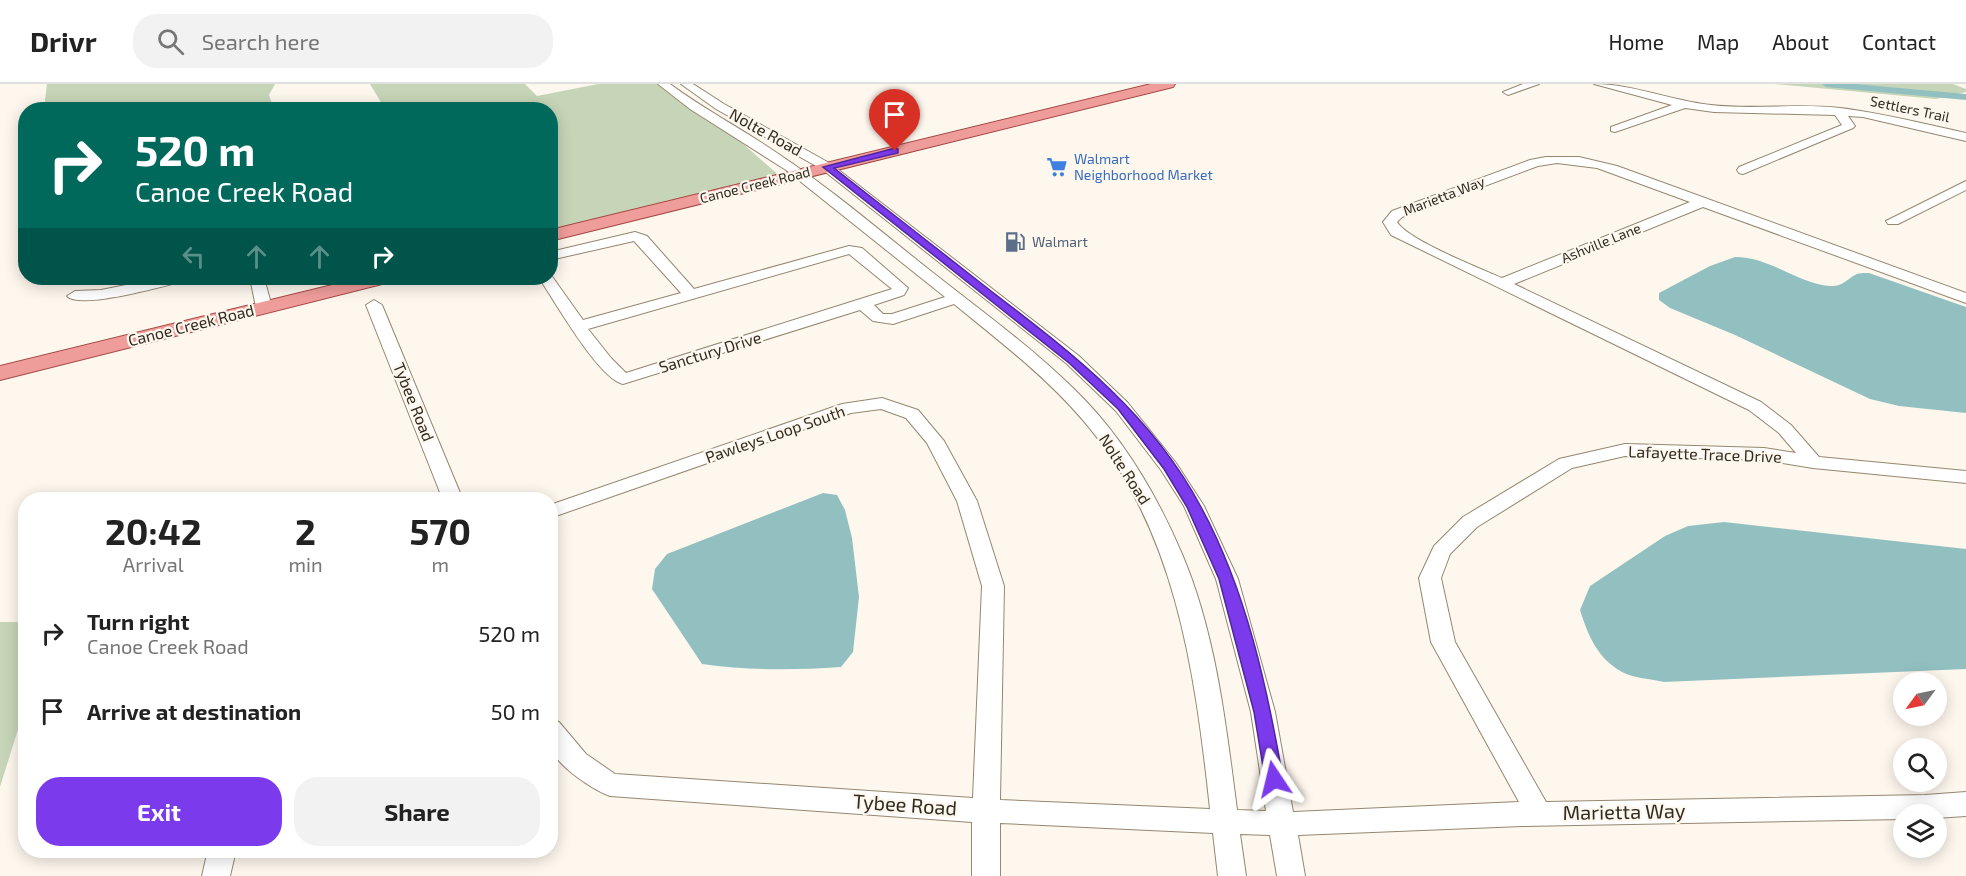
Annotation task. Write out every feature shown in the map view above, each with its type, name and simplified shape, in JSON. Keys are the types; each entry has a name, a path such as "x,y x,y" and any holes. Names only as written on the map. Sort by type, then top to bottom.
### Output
{"main road":[{"name":"Canoe Creek Road","path":"558,234 1168,84"},
{"name":"Canoe Creek Road","path":"0,373 354,285"}],"street":[{"name":"Nolte Road","path":"663,84 687,103 767,150 800,174 960,302 1046,372 1088,414 1114,448 1153,514 1182,585 1205,675 1232,876"},
{"name":"Nolte Road","path":"686,84 716,105 827,167 1073,360 1122,406 1169,468 1194,507 1227,579 1263,712 1291,876"},
{"path":"1508,92 1534,84"},
{"name":"Settlers Trail","path":"1599,84 1684,105 1741,111 1838,111 1898,120 1966,137"},
{"path":"1615,129 1684,105"},
{"path":"1743,170 1849,126 1838,111"},
{"name":"Marietta Way","path":"1813,462 1785,429 1755,406 1416,243 1396,232 1390,222 1397,214 1546,159 1579,160 1601,165 1966,298"},
{"path":"1893,221 1966,185"},
{"name":"Ashville Lane","path":"1501,284 1702,202"},
{"path":"558,254 635,236 642,239 690,294"},
{"name":"Sanctury Drive","path":"551,285 580,326 614,374 623,379 863,304 899,292 900,288 857,251 849,250 580,326"},
{"path":"75,296 101,295 147,285"},
{"path":"259,285 264,307"},
{"path":"863,304 879,318 893,319 992,296"},
{"name":"Tybee Road","path":"374,305 450,492"},
{"name":"Pawleys Loop South","path":"558,509 848,408 882,403 912,414 935,441 967,501 993,586 986,876"},
{"name":"Lafayette Trace Drive","path":"1539,814 1443,642 1430,578 1441,551 1470,522 1566,463 1625,450 1764,454 1813,462 1966,477"},
{"name":"Tybee Road","path":"558,739 577,762 610,785 986,811 1282,824"},
{"name":"Marietta Way","path":"1282,824 1539,814 1966,804"},
{"path":"216,876 220,858"}],"green space":[{"path":"47,84 275,84 269,95 272,102 45,102"},
{"path":"370,84 525,84 537,96 598,84 657,84 682,104 733,135 781,177 558,229 558,102 381,102"},
{"path":"1774,84 1953,84 1966,89 1966,92 1936,99"},
{"path":"0,622 18,622 18,729 0,787"}],"water":[{"path":"1735,257 1761,261 1807,281 1830,286 1841,284 1856,274 1869,273 1966,307 1966,413 1899,406 1870,399 1735,335 1670,308 1659,300 1659,293 1710,266"},
{"path":"823,493 837,495 845,510 852,538 859,597 853,652 841,667 771,669 702,664 652,589 655,569 667,554"},
{"path":"1724,522 1966,549 1966,669 1664,682 1631,676 1622,672 1600,653 1586,628 1580,610 1590,586 1665,536 1688,526"}],"waterway":[{"path":"1826,84 1966,97"}],"place":[{"name":"Walmart Neighborhood Market","path":"1057,167"},
{"name":"Walmart","path":"1015,242"}],"route":[{"path":"895,151 827,167 1073,360 1122,406 1147,437 1194,507 1227,579 1263,712 1274,779"}]}
